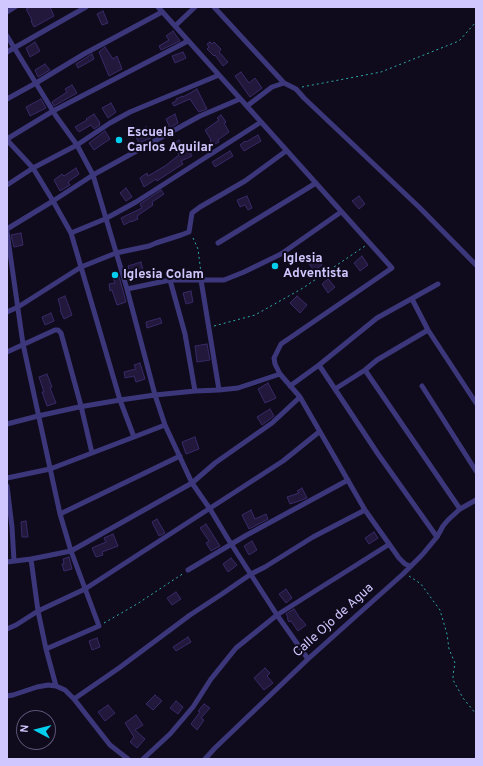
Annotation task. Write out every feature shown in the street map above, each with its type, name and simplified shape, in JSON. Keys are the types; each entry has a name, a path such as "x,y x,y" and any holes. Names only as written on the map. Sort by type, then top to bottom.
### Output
{"street":[{"path":"7,12 14,7"},
{"path":"7,52 86,7"},
{"path":"158,7 392,268 281,344 274,358 280,374 300,397 365,510 398,558 410,566"},
{"path":"175,26 195,7"},
{"path":"214,7 284,83 296,89 420,207 476,265"},
{"path":"7,99 84,54 162,12"},
{"path":"7,36 53,111 77,145 93,175 127,289 155,395 165,425 192,483 277,615 308,658"},
{"path":"134,437 120,400 70,233 54,201 33,168 7,139 53,111 188,42"},
{"path":"7,185 33,168 77,145 110,123 130,112 219,75"},
{"path":"247,106 272,87 284,83"},
{"path":"7,229 54,201 93,175 200,116 240,99"},
{"path":"70,233 105,219 136,202 261,122"},
{"path":"7,312 18,307 81,267 116,253 149,246 189,232 192,213 245,181 286,151"},
{"path":"218,243 316,183"},
{"path":"127,289 170,280 224,280 280,254 341,212"},
{"path":"7,232 23,344 60,514 71,551 99,626 46,649"},
{"path":"170,280 185,334 195,391"},
{"path":"201,280 219,390"},
{"path":"290,386 319,365 377,318 438,284"},
{"path":"412,299 428,330 476,403"},
{"path":"7,352 58,330 81,406 92,453"},
{"path":"335,389 365,370 377,360 428,330"},
{"path":"319,365 378,454 438,537"},
{"path":"365,370 460,509"},
{"path":"7,424 81,406 155,395 238,388 280,374"},
{"path":"422,386 476,471"},
{"path":"7,562 71,551 192,483 215,463 272,423 300,397"},
{"path":"7,478 50,469 165,425"},
{"path":"7,629 38,611 85,589 283,461 319,432"},
{"path":"60,514 180,456"},
{"path":"188,570 245,536 348,480"},
{"path":"7,486 14,561"},
{"name":"Calle Ojo de Agua","path":"206,759 215,748 308,658 403,574 438,537 443,526 448,520 460,509 476,500"},
{"path":"74,699 119,668 190,615 251,574 313,537 365,510"},
{"path":"143,759 170,734 193,707 211,679 236,648 277,615 388,545"},
{"path":"31,559 38,611 56,686"},
{"path":"7,696 48,685 56,686 65,690 74,699 110,746 128,759"}],"path":[{"path":"296,89 381,72 459,41 476,22"},
{"path":"189,232 198,249 201,280"},
{"path":"209,327 255,316 303,288 369,243"},
{"path":"99,626 137,604 188,570"},
{"path":"403,574 421,584 440,610 447,634 449,649 455,662 453,680 463,698 476,714"}],"building":[{"path":"31,7 50,7 54,16 34,27 26,9"},
{"path":"103,11 108,23 102,25 97,14"},
{"path":"173,31 180,41 161,50 159,46 169,40 166,36"},
{"path":"35,42 40,51 30,57 26,48"},
{"path":"210,42 212,44 214,42 221,49 219,52 228,62 223,66 215,55 214,56 207,49 209,47 207,44"},
{"path":"105,47 113,59 117,56 122,69 109,76 99,52"},
{"path":"183,52 186,58 175,63 172,56"},
{"path":"92,54 94,59 78,68 76,64"},
{"path":"45,64 50,70 38,77 35,70"},
{"path":"241,72 249,83 255,78 262,88 250,97 235,76"},
{"path":"72,85 77,93 54,106 52,102 67,92 65,89"},
{"path":"197,89 207,109 199,112 190,99 174,106 172,103 176,101 176,99 183,97"},
{"path":"41,99 46,108 30,116 26,107"},
{"path":"111,103 116,112 108,118 102,108"},
{"path":"94,114 100,125 94,129 91,125 79,132 75,127"},
{"path":"175,114 178,123 170,128 166,119"},
{"path":"221,115 226,122 224,123 229,132 218,140 219,142 213,145 205,130 219,120 217,118"},
{"path":"146,127 151,138 139,143 134,133"},
{"path":"105,131 110,139 94,150 89,143"},
{"path":"258,135 261,141 244,151 240,145"},
{"path":"179,140 185,153 189,150 192,156 181,161 183,164 157,181 156,179 144,187 140,178 147,173 148,176 165,166 179,155 174,143"},
{"path":"230,151 233,156 215,167 212,162"},
{"path":"76,168 79,174 68,182 70,185 60,191 54,180 62,174 64,176"},
{"path":"126,188 132,197 126,201 120,193"},
{"path":"161,190 164,194 152,202 153,205 137,216 138,219 124,225 121,218 142,208 140,204"},
{"path":"247,196 252,208 248,210 245,205 240,207 237,200"},
{"path":"359,196 365,204 359,209 352,201"},
{"path":"21,233 23,245 14,247 11,235"},
{"path":"316,256 322,265 314,271 308,262"},
{"path":"362,256 368,265 360,271 354,263"},
{"path":"141,262 144,274 132,278 128,266"},
{"path":"119,276 126,302 117,305 112,290 110,291 109,284 115,283 113,278"},
{"path":"328,279 335,287 328,293 322,284"},
{"path":"191,291 193,302 186,304 183,293"},
{"path":"65,296 72,315 64,319 60,310 58,299"},
{"path":"297,296 307,305 300,313 290,303"},
{"path":"51,313 54,321 45,325 42,317"},
{"path":"160,318 162,323 147,328 146,322"},
{"path":"207,344 210,360 197,362 195,346"},
{"path":"140,363 145,379 136,382 134,376 125,378 124,372 136,369 134,365"},
{"path":"47,374 52,387 50,388 56,403 47,406 39,377"},
{"path":"268,383 276,398 265,403 258,389"},
{"path":"270,409 274,416 262,425 257,417"},
{"path":"195,437 199,449 186,454 182,442"},
{"path":"302,488 307,498 290,504 287,497 299,493 297,491"},
{"path":"251,510 255,519 266,514 268,519 249,529 242,515"},
{"path":"157,519 165,533 159,536 152,522"},
{"path":"26,521 28,537 22,537 21,522"},
{"path":"206,524 220,546 211,551 206,543 209,541 200,528"},
{"path":"374,532 378,538 369,544 365,538"},
{"path":"113,534 118,546 102,552 103,555 96,557 92,548 106,542 104,538"},
{"path":"252,541 257,550 249,555 244,546"},
{"path":"69,557 72,569 64,571 62,564 64,564 63,559"},
{"path":"231,558 237,565 228,572 223,564"},
{"path":"286,589 292,598 286,603 279,594"},
{"path":"176,592 181,599 172,605 167,598"},
{"path":"294,609 306,625 298,631 291,621 289,622 286,614"},
{"path":"188,637 191,642 176,651 173,647"},
{"path":"97,638 100,647 92,650 89,641"},
{"path":"265,668 270,673 267,676 273,683 264,690 254,678"},
{"path":"155,695 162,701 153,710 146,704"},
{"path":"176,701 183,707 178,714 170,708"},
{"path":"204,704 210,708 201,718 204,720 197,730 191,724 200,712 198,711"},
{"path":"108,705 115,713 105,721 98,712"},
{"path":"136,715 143,725 135,730 145,739 137,748 130,742 134,737 125,723"}],"place":[{"name":"Escuela Carlos Aguilar","path":"119,140"},
{"name":"Iglesia Adventista","path":"275,266"},
{"name":"Iglesia Colam","path":"115,275"}]}
